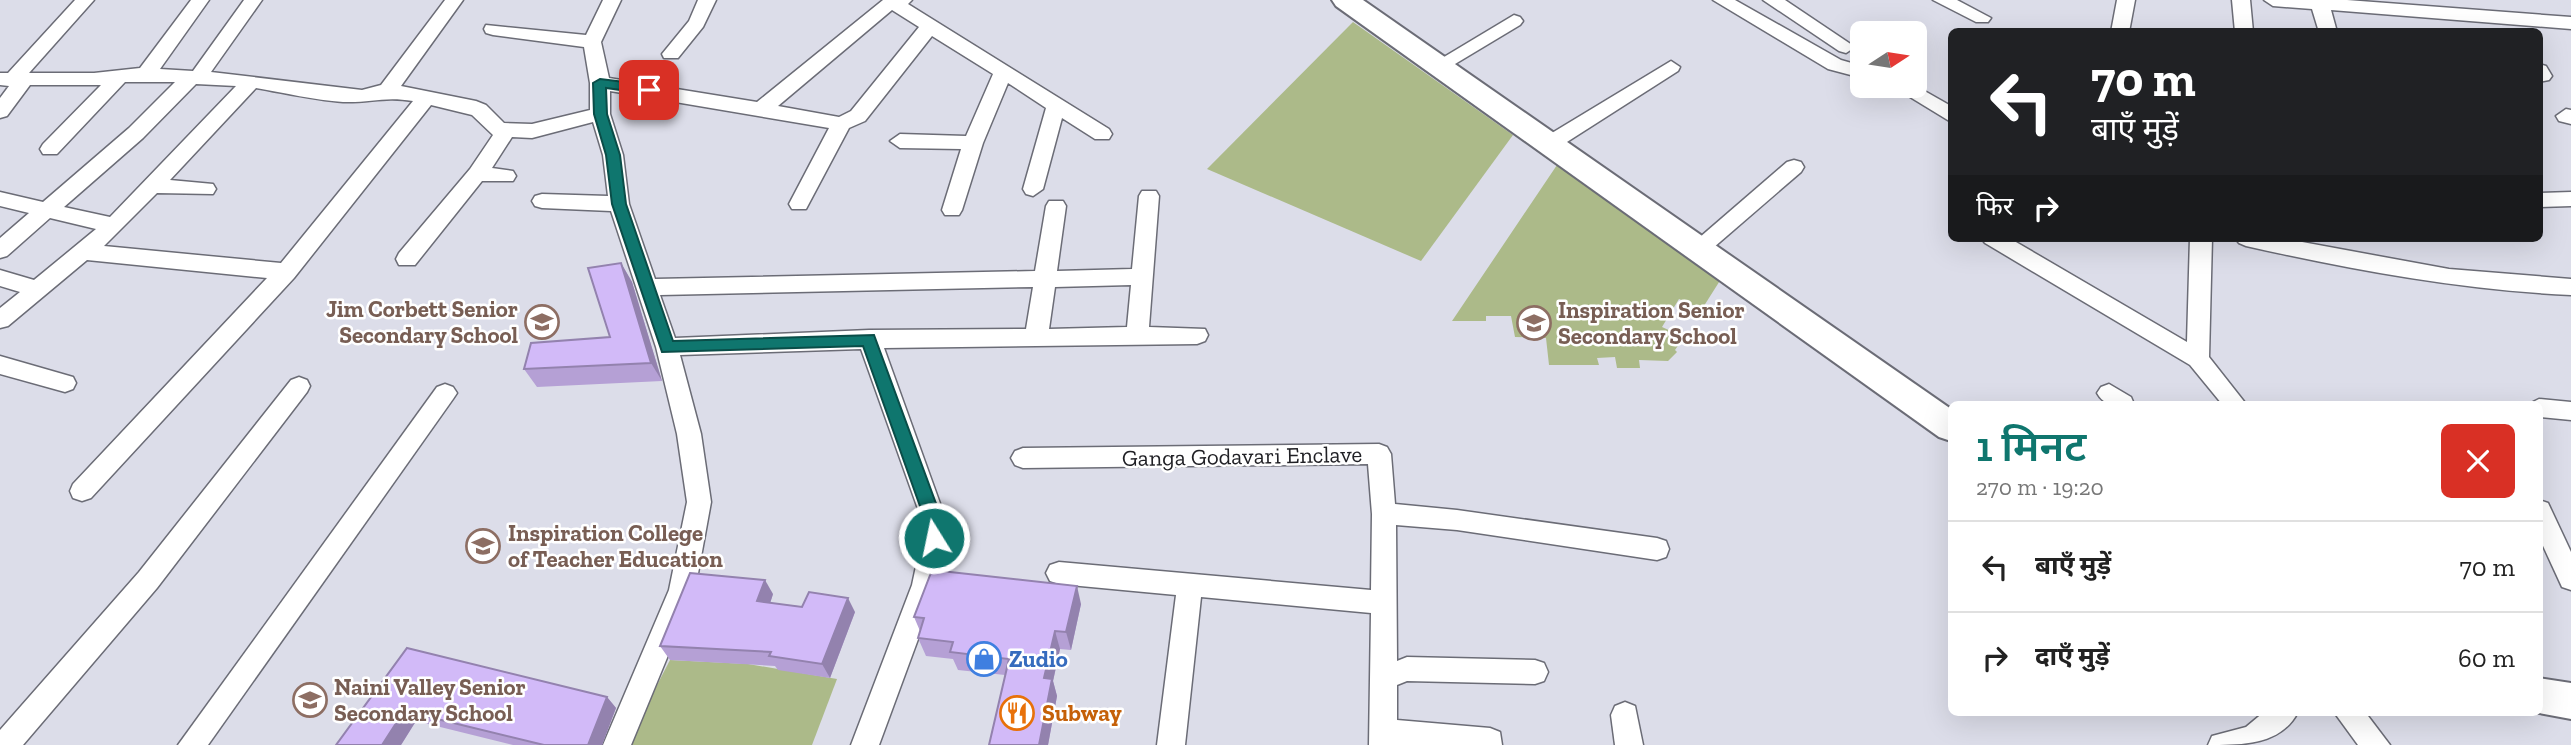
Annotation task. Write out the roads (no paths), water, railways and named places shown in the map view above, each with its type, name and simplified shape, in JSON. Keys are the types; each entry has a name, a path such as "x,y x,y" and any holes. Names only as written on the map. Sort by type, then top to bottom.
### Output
{"main road":[{"path":"1345,0 1948,425"},
{"path":"2543,697 2571,701"}],"street":[{"path":"0,111 12,80 85,0"},
{"path":"146,74 200,0"},
{"path":"0,250 136,133 195,77 253,0"},
{"path":"388,90 454,0"},
{"path":"612,0 592,42 600,83 600,114 613,155 619,204 667,347 689,434 699,502 682,590 617,745"},
{"path":"671,54 697,23 707,0"},
{"path":"1723,0 1835,65 1850,69"},
{"path":"1772,0 1846,47"},
{"path":"1941,0 1982,18"},
{"path":"2121,28 2126,0"},
{"path":"2241,0 2244,28"},
{"path":"2273,0 2360,4 2440,23 2467,7 2519,25 2563,23"},
{"path":"2540,0 2563,23"},
{"path":"761,109 898,1 930,26 1101,134"},
{"path":"2309,3 2325,28"},
{"path":"1438,66 1514,22"},
{"path":"600,83 841,124 858,116 930,26"},
{"path":"493,29 592,42"},
{"path":"1549,144 1671,67"},
{"path":"952,210 973,143 1003,72"},
{"path":"12,80 146,74 252,81 338,95 362,96 388,90 469,106 479,110 499,130 532,131 600,114"},
{"path":"50,149 119,77"},
{"path":"0,320 114,226 155,186 252,81"},
{"path":"82,491 286,272 427,97"},
{"path":"1922,98 1948,113"},
{"path":"1033,189 1056,106"},
{"path":"799,204 841,124"},
{"path":"407,259 477,173 507,130"},
{"path":"900,141 973,143"},
{"path":"1699,249 1794,167"},
{"path":"477,173 506,176"},
{"path":"155,186 206,189"},
{"path":"1137,336 1149,196"},
{"path":"0,199 114,226"},
{"path":"2543,200 2569,202"},
{"path":"542,201 619,204"},
{"path":"1036,338 1056,206"},
{"path":"1999,242 2198,359 2233,401"},
{"path":"2198,359 2201,242"},
{"path":"2267,242 2396,267 2529,286 2571,287"},
{"path":"83,252 286,272"},
{"path":"647,287 1140,277"},
{"path":"0,278 39,289"},
{"path":"667,347 869,339 1197,335"},
{"path":"864,745 925,585 934,538 930,509 869,339"},
{"path":"0,365 65,383"},
{"path":"5,745 148,580 299,386"},
{"path":"192,745 445,393"},
{"path":"2543,408 2571,411"},
{"name":"Ganga Godavari Enclave","path":"1023,458 1379,454 1384,514 1383,738"},
{"path":"1384,514 1457,520 1657,549"},
{"path":"2543,519 2571,579"},
{"path":"1059,573 1384,603"},
{"path":"1171,745 1190,585"},
{"path":"1385,677 1407,669 1535,672"},
{"path":"1625,715 1629,745"},
{"path":"2222,745 2253,738 2280,716"},
{"path":"2351,716 2376,745"},
{"path":"1383,738 1490,741"}],"place":[{"name":"Jim Corbett Senior Secondary School","path":"542,322"},
{"name":"Inspiration Senior Secondary School","path":"1534,323"},
{"name":"Inspiration College of Teacher Education","path":"483,546"},
{"name":"Zudio","path":"984,659"},
{"name":"Naini Valley Senior Secondary School","path":"310,700"},
{"name":"Subway","path":"1017,713"}]}
